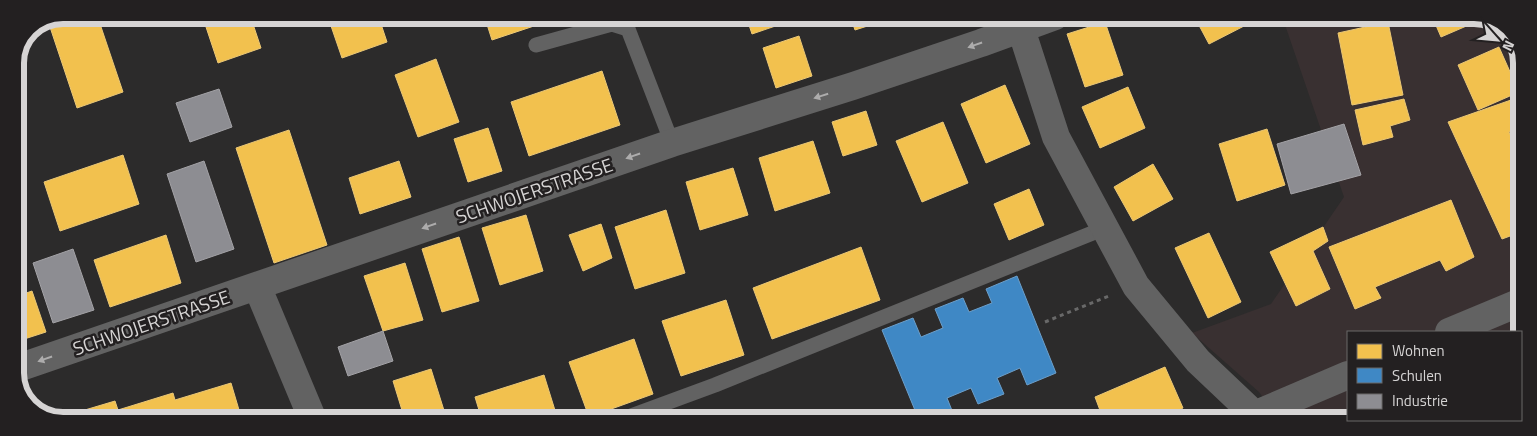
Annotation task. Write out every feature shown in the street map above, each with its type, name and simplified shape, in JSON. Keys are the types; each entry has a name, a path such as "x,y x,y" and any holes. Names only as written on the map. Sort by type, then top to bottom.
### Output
{"street":[{"name":"SCHWOJERSTRASSE","path":"24,366 672,142 853,86 1034,24"},
{"path":"1021,29 1056,137 1136,286 1198,361 1245,412"},
{"path":"257,286 310,412"},
{"path":"1451,331 1513,305"},
{"path":"1266,412 1347,375"}],"lane":[{"path":"536,45 612,24 628,29 672,142"},
{"path":"642,412 715,385 1105,228"}],"path":[{"path":"1045,322 1136,286"}],"shaded area":[{"path":"1285,24 1474,24 1484,25 1502,35 1513,55 1513,331 1347,331 1347,412 1273,412 1259,392 1192,333 1271,304 1344,197"}],"building: Wohnen":[{"path":"55,24 100,24 123,92 77,108 50,26"},
{"path":"205,24 253,24 261,48 218,63"},
{"path":"330,24 381,24 387,42 342,58"},
{"path":"487,24 540,24 492,40"},
{"path":"749,24 781,24 752,34"},
{"path":"853,24 874,24 855,30"},
{"path":"1099,24 1106,24 1123,75 1085,87 1067,34"},
{"path":"1198,24 1246,25 1209,44"},
{"path":"1379,24 1388,24 1403,95 1352,105 1338,33"},
{"path":"1435,24 1471,24 1441,37"},
{"path":"799,36 812,76 776,88 763,48"},
{"path":"1499,47 1513,78 1513,95 1478,110 1458,65"},
{"path":"436,59 459,122 418,137 395,75"},
{"path":"602,71 620,125 529,156 511,102"},
{"path":"1005,85 1030,144 986,163 961,104"},
{"path":"1128,87 1145,128 1100,148 1082,107"},
{"path":"1404,99 1410,120 1390,126 1393,137 1363,145 1355,110"},
{"path":"1511,100 1513,105 1513,129 1509,132 1513,142 1513,235 1502,239 1448,122"},
{"path":"866,111 877,145 843,156 832,122"},
{"path":"943,122 968,183 922,202 896,141"},
{"path":"488,128 502,171 468,182 454,139"},
{"path":"1267,129 1285,185 1237,201 1219,144"},
{"path":"289,130 327,245 274,263 236,148"},
{"path":"813,141 830,193 775,211 759,158"},
{"path":"123,155 139,204 60,231 44,182"},
{"path":"399,161 411,197 360,214 349,178"},
{"path":"1153,164 1173,199 1133,221 1114,187"},
{"path":"733,168 748,215 700,230 686,182"},
{"path":"1029,189 1044,225 1009,240 994,204"},
{"path":"1451,200 1474,257 1446,271 1440,260 1375,287 1381,298 1355,309 1329,247"},
{"path":"666,210 685,273 635,289 615,227"},
{"path":"526,215 543,271 500,285 482,228"},
{"path":"601,224 612,258 583,271 569,235"},
{"path":"1323,227 1328,241 1313,251 1330,289 1296,306 1270,252"},
{"path":"1209,233 1241,302 1208,318 1175,248"},
{"path":"166,235 181,283 110,307 94,260"},
{"path":"459,237 479,301 442,312 422,249"},
{"path":"861,247 880,300 772,339 753,288"},
{"path":"405,263 423,320 383,331 364,276"},
{"path":"32,291 46,332 24,339 24,294"},
{"path":"726,300 744,355 681,376 662,321"},
{"path":"634,339 653,394 603,412 587,412 569,362"},
{"path":"1165,367 1183,408 1174,412 1101,412 1095,397"},
{"path":"431,369 444,412 403,412 393,381"},
{"path":"544,375 556,412 480,412 475,397"},
{"path":"231,383 240,412 78,412 115,401 118,410 173,393 175,400"}],"building: Schulen":[{"path":"1017,276 1056,373 1027,385 1020,368 997,378 1004,394 978,404 971,388 947,398 953,412 916,412 882,330 913,318 921,337 943,328 935,309 963,298 969,312 992,303 986,289"}],"building: Industrie":[{"path":"219,89 232,127 190,142 176,103"},
{"path":"1344,124 1361,175 1291,194 1277,144"},
{"path":"204,161 234,249 196,262 167,174"},
{"path":"73,249 94,310 53,323 33,263"},
{"path":"383,331 393,361 348,376 338,347"}]}
